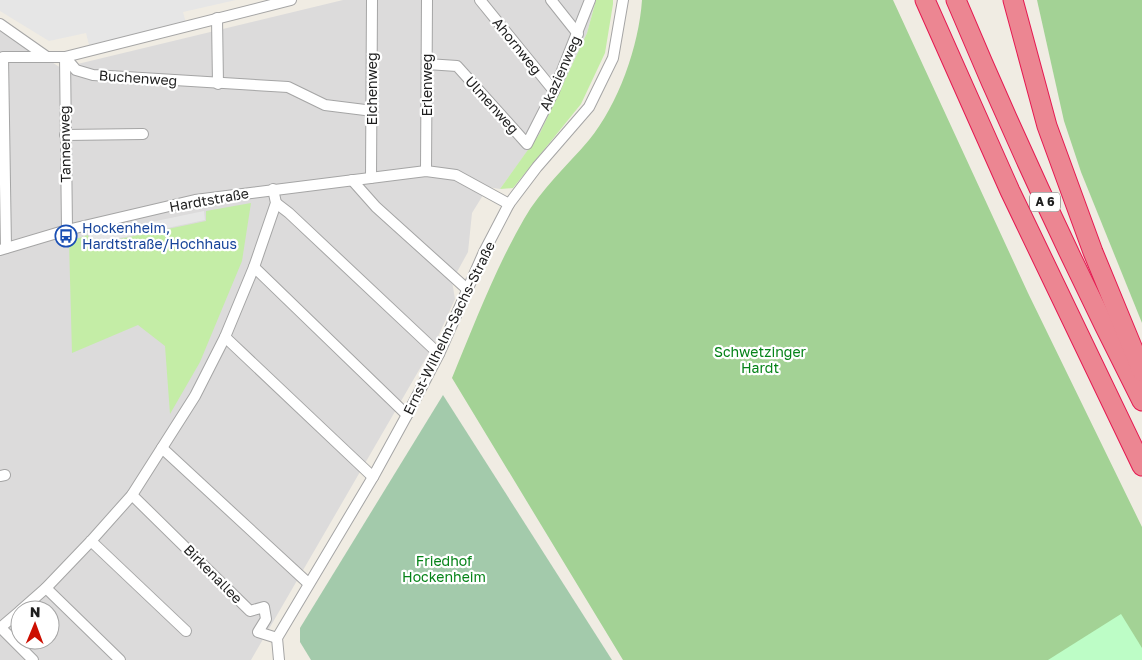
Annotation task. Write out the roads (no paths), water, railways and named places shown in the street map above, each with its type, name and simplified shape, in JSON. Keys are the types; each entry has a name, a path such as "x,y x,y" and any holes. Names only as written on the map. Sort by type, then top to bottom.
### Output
{"highway":[{"name":"A 6","path":"925,0 1010,191 1142,466"},
{"name":"A 6","path":"956,0 1009,126 1076,270 1142,401"},
{"path":"1012,0 1047,126 1093,252 1142,371"}],"street":[{"name":"Buchenweg","path":"1,76 3,57 64,57 291,0"},
{"name":"Eichenweg","path":"372,0 372,178"},
{"name":"Erlenweg","path":"426,171 427,0"},
{"name":"Ahornweg","path":"480,0 554,91"},
{"path":"551,0 578,34"},
{"path":"559,11 560,0"},
{"name":"Akazienweg","path":"527,144 554,91 590,0"},
{"name":"Ernst-Wilhelm-Sachs-Straße","path":"277,638 308,583 373,477 407,415 439,354 509,204 537,167 589,106 613,58 623,0"},
{"path":"218,18 218,84"},
{"path":"0,24 47,57"},
{"name":"Buchenweg","path":"64,57 76,70 92,75 288,87 325,105 373,111"},
{"name":"Tannenweg","path":"64,57 67,230"},
{"name":"Ulmenweg","path":"427,64 457,66 527,144"},
{"path":"1,76 3,249"},
{"path":"64,135 143,134"},
{"path":"32,600 46,588 91,541 132,494 199,388 225,337 254,267 276,203 273,189 426,171 456,175 509,204"},
{"path":"352,180 383,214 468,290"},
{"name":"Hardtstraße","path":"3,249 67,230 196,200 273,189"},
{"path":"276,203 439,354"},
{"path":"254,267 407,415"},
{"path":"225,337 373,477"},
{"path":"162,448 308,583"},
{"name":"Birkenallee","path":"132,494 250,611 264,607 266,620 258,632 277,638"},
{"path":"91,541 186,632"},
{"path":"46,588 120,660"},
{"path":"10,619 0,628 33,660"},
{"path":"277,638 279,660"}],"place":[{"name":"Hockenheim, Hardtstraße/Hochhaus","path":"66,236"}],"park label":[{"name":"Schwetzinger Hardt","path":"760,360"},
{"name":"Friedhof Hockenheim","path":"444,570"}]}
